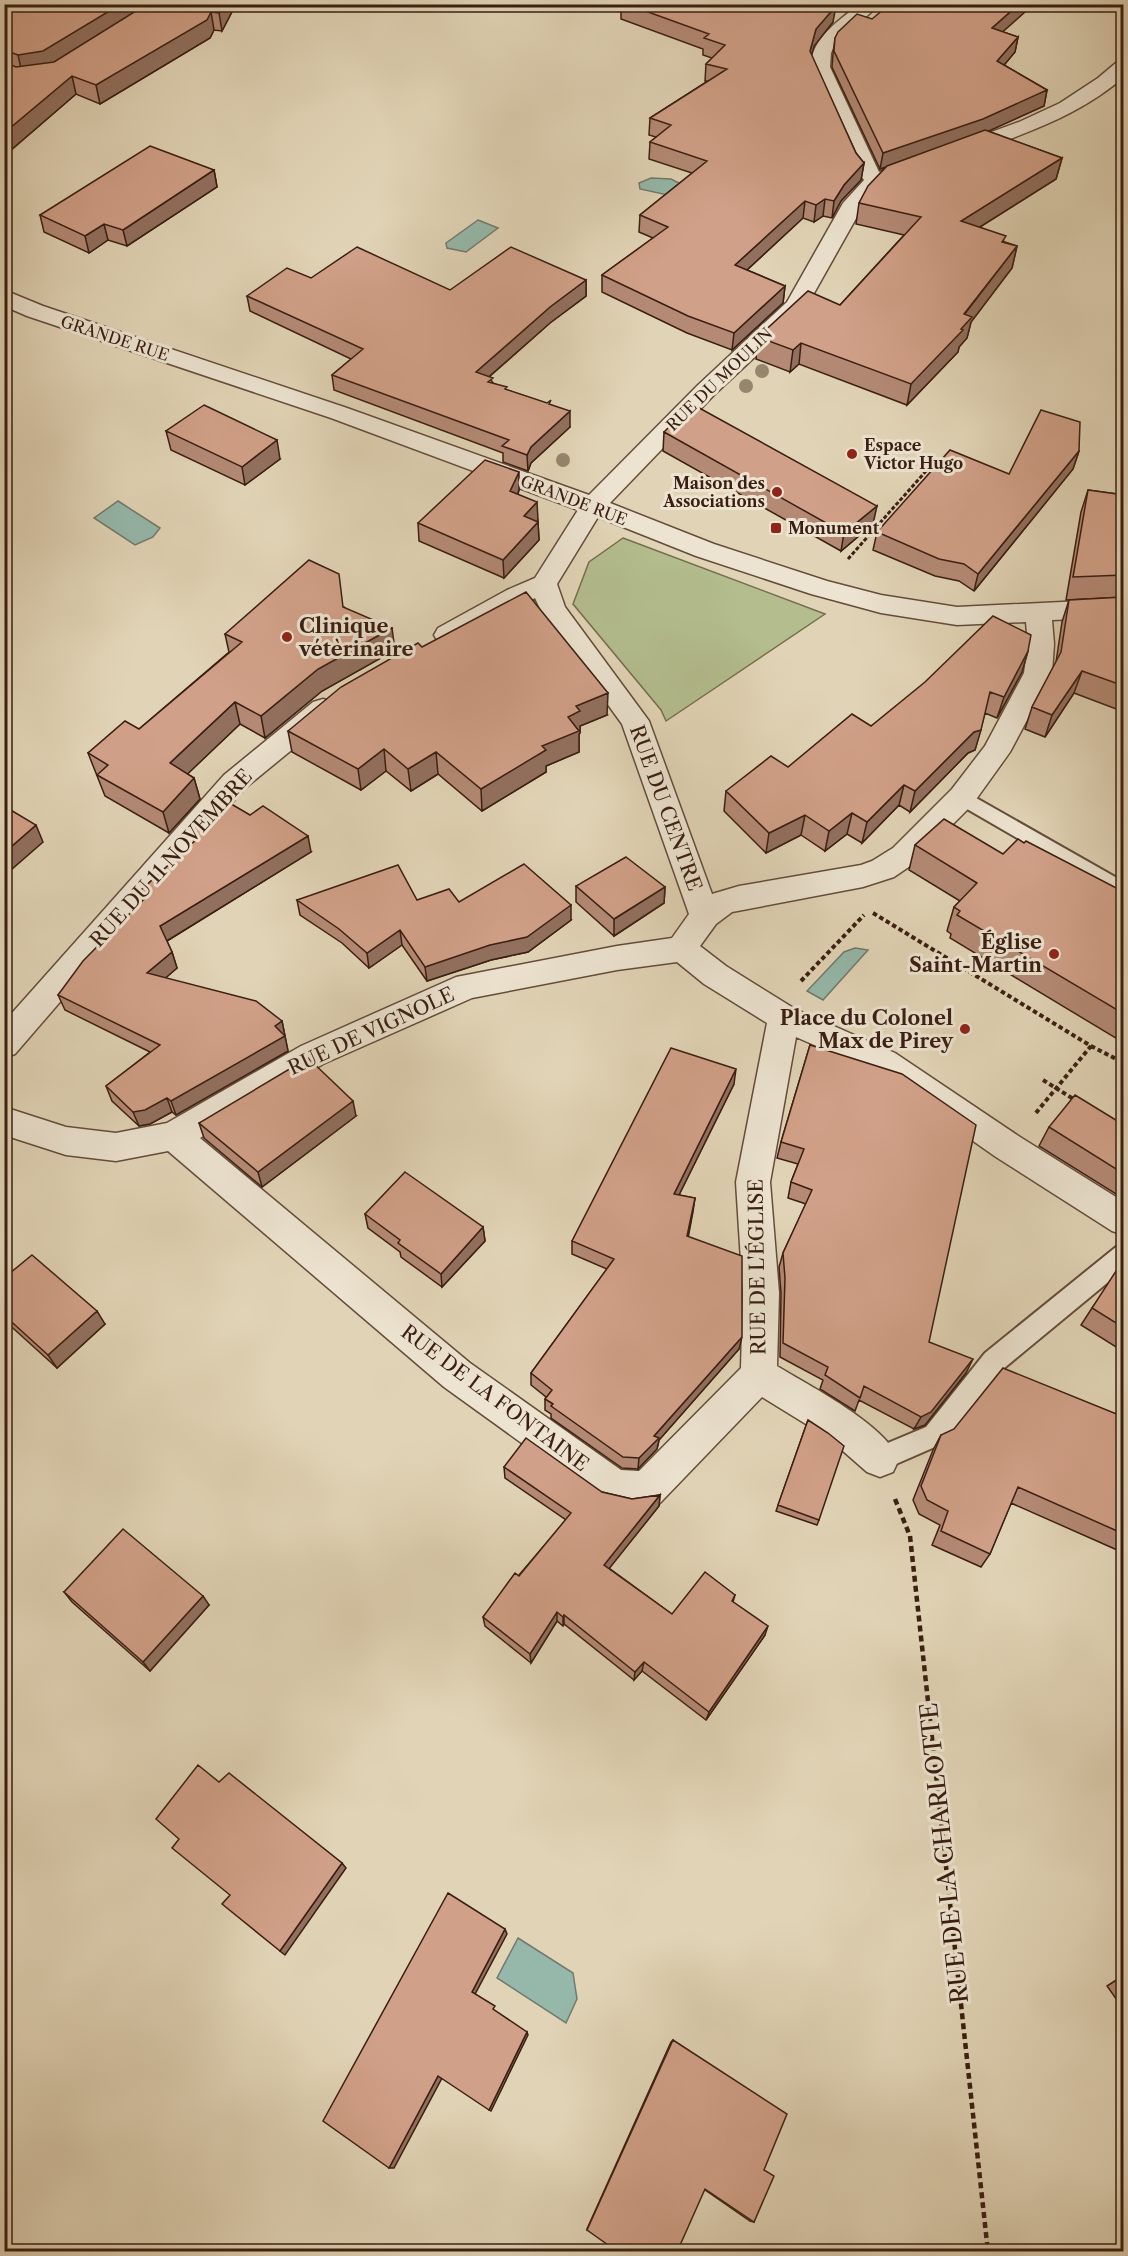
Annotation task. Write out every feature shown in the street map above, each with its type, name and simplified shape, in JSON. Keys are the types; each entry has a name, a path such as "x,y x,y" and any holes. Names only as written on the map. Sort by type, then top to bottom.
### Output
{"street":[{"path":"871,4 826,43 821,52 819,66 866,169 875,181 923,162"},
{"path":"945,154 1036,124 1074,105 1103,86 1124,66"},
{"name":"RUE DU MOULIN","path":"592,506 699,397 796,306 854,203 875,181"},
{"name":"GRANDE RUE","path":"4,297 35,311 339,413 705,550 820,588 881,604 957,616 1124,608"},
{"path":"424,648 516,596 544,584 592,506"},
{"name":"RUE DU CENTRE","path":"544,584 552,609 635,721 705,916 690,934 682,950"},
{"path":"705,916 722,903 739,898 863,876 883,869 903,856 962,797 996,752 1038,673 1041,644 1038,613"},
{"name":"RUE DU 11 NOVEMBRE","path":"4,1045 234,782 343,694"},
{"path":"682,950 715,975 784,1018 884,1062 1008,1147 1124,1220"},
{"name":"RUE DE VIGNOLE","path":"4,1121 66,1141 116,1147 174,1136 312,1055 467,986 617,958 682,950"},
{"name":"RUE DE L'ÉGLISE","path":"759,1376 761,1293 753,1182 784,1018"},
{"name":"RUE DE LA FONTAINE","path":"174,1136 457,1375 615,1488 646,1490 759,1376"},
{"path":"759,1376 840,1425 879,1459"}],"lane":[{"path":"962,797 1124,892"},
{"path":"879,1459 935,1435 994,1361 1124,1254"}],"path":[{"path":"820,588 883,522 926,471"},
{"path":"784,1018 793,990 869,911 1091,1046 1124,1063"},
{"path":"1008,1147 1091,1046"},
{"path":"1043,1080 1077,1101"},
{"name":"RUE DE LA CHARLOTTE","path":"879,1459 910,1536 988,2252"}],"green space":[{"path":"623,538 825,614 666,721 661,710 573,604 589,562"}],"shaded area":[{"path":"651,178 671,179 681,184 672,196 640,189 639,183"},
{"path":"478,220 498,228 466,252 447,248 446,243"},
{"path":"118,501 160,528 153,537 135,545 94,518"},
{"path":"855,948 868,950 823,1000 807,991 844,952"},
{"path":"518,1938 573,1973 577,1999 566,2023 497,1978"}],"building":[{"path":"4,4 121,4 43,51 18,55 4,50"},
{"path":"147,4 224,4 219,13 211,12 207,20 96,85 72,76 4,133 4,62 16,67 54,62"},
{"path":"626,4 832,4 836,6 816,29 810,51 856,153 864,163 844,185 834,201 825,199 816,205 805,201 735,265 785,286 734,333 688,316 602,275 668,227 640,215 707,161 650,142 671,125 650,118 727,69 706,64 725,45 704,38 709,34"},
{"path":"890,4 1019,4 992,28 1018,37 997,61 1047,90 983,119 883,153 834,51 838,32 857,14 872,19"},
{"path":"985,130 1062,158 961,221 1006,236 1002,242 1017,246 964,314 972,317 961,329 963,330 911,384 801,343 793,350 758,337 808,291 840,305 921,217 859,203 868,186 887,166"},
{"path":"150,146 214,170 123,230 104,224 85,236 40,215"},
{"path":"357,247 450,290 511,247 586,280 550,307 476,372 493,378 488,382 547,403 551,400 549,404 570,411 531,447 527,455 502,446 509,440 332,375 363,349 247,296 287,268 311,278"},
{"path":"692,404 877,506 844,533 664,432"},
{"path":"204,405 277,440 242,467 166,431"},
{"path":"1041,410 1080,422 1079,451 978,574 964,564 939,559 877,532 950,450 1009,474"},
{"path":"485,460 519,472 510,491 537,502 524,516 538,522 503,560 418,523"},
{"path":"1088,490 1124,495 1124,575 1073,577"},
{"path":"309,560 339,574 343,607 392,628 318,669 261,716 235,702 170,763 194,778 163,812 97,775 108,765 88,753 125,721 139,729 242,642 225,634"},
{"path":"526,592 608,693 576,706 580,711 568,717 579,731 542,746 546,750 481,789 436,752 408,769 384,749 358,769 288,731 341,687 418,643 422,647"},
{"path":"1124,597 1124,686 1082,671 1052,715 1032,707 1061,652 1069,600"},
{"path":"993,616 1031,635 1028,651 1004,697 990,692 981,730 974,732 915,791 904,785 867,822 852,813 829,831 805,815 769,833 726,791 771,756 788,767 852,714 871,726 925,682"},
{"path":"221,798 250,815 263,806 308,836 160,926 172,952 147,973 256,1001 282,1021 275,1026 285,1036 171,1101 167,1098 145,1110 133,1112 106,1086 160,1045 58,995 83,961 146,897 139,892 199,837 191,832"},
{"path":"4,806 36,825 4,853"},
{"name":"Église Saint-Martin","path":"944,819 1003,854 1018,839 1024,843 1026,841 1124,892 1124,1014 957,915 960,911 954,907 977,883 915,845"},
{"path":"626,857 665,887 614,919 576,886"},
{"path":"524,864 571,905 527,937 490,945 425,967 400,930 367,953 339,929 297,900 398,865 417,900 449,889 459,902"},
{"path":"810,1045 902,1074 976,1125 929,1342 973,1359 931,1412 921,1417 864,1386 860,1398 825,1375 828,1367 783,1343 785,1278 783,1253 812,1190 791,1182 804,1149 781,1142"},
{"path":"671,1048 736,1069 674,1194 695,1198 687,1236 742,1256 742,1337 654,1436 659,1438 639,1458 623,1457 551,1406 553,1404 545,1399 552,1390 531,1373 614,1259 572,1241"},
{"path":"308,1058 353,1101 258,1172 199,1123"},
{"path":"1075,1095 1124,1125 1124,1174 1049,1127"},
{"path":"405,1172 483,1227 441,1274 398,1243 400,1240 365,1214"},
{"path":"32,1255 97,1311 48,1355 4,1315 4,1278"},
{"path":"1124,1264 1124,1328 1092,1308 1118,1268"},
{"path":"1003,1368 1124,1417 1124,1534 1018,1487 990,1554 941,1531 948,1511 927,1500 921,1486 941,1435 954,1429"},
{"path":"808,1420 844,1446 819,1520 778,1505"},
{"path":"526,1438 602,1492 632,1499 660,1495 604,1565 672,1614 705,1572 735,1595 732,1601 768,1626 709,1712 644,1662 635,1672 564,1615 563,1617 557,1612 530,1654 483,1617 515,1573 519,1576 571,1513 504,1467"},
{"path":"123,1529 203,1596 143,1662 64,1592"},
{"path":"198,1765 219,1782 229,1773 342,1863 280,1951 222,1904 230,1895 172,1848 179,1839 156,1819"},
{"path":"448,1893 505,1929 472,1992 495,2006 493,2009 527,2032 489,2110 438,2076 389,2168 323,2121"},
{"path":"1124,1979 1124,1992 1117,1983"},
{"path":"673,2040 787,2114 764,2170 774,2176 754,2222 705,2189 677,2252 618,2252 587,2230"}],"place":[{"name":"Espace Victor Hugo","path":"852,454"},
{"name":"Maison des Associations","path":"777,492"},
{"name":"Monument","path":"776,528"},
{"name":"Clinique vétèrinaire","path":"287,637"},
{"name":"Église Saint-Martin","path":"1054,954"},
{"name":"Place du Colonel Max de Pirey","path":"965,1029"}]}
